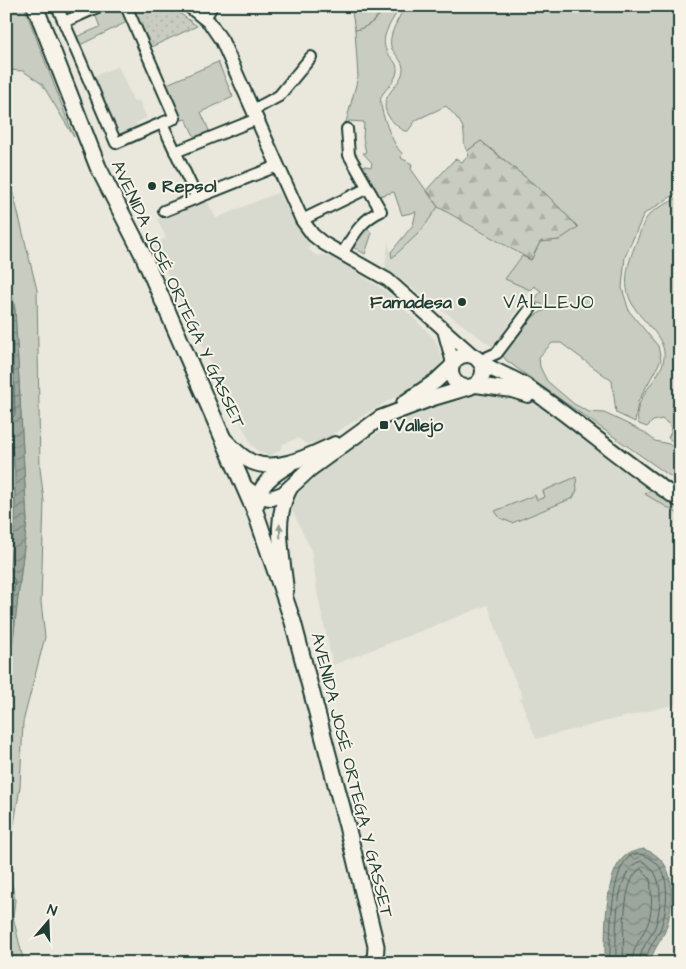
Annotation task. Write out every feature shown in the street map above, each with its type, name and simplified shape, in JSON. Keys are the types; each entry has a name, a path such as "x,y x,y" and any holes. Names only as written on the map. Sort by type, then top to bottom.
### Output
{"main road":[{"name":"AVENIDA JOSÉ ORTEGA Y GASSET","path":"35,6 98,167 142,254 224,439 252,492 256,514 286,597 347,826 376,946 375,963"},
{"path":"252,492 301,459 358,433 388,415 436,381 463,355 478,359 489,368 525,386 646,478 680,500"},
{"path":"388,415 473,386 483,373 478,359"},
{"path":"452,365 454,381 462,387 473,386 512,390 545,401"},
{"path":"252,492 271,498 283,494 310,470 358,433"},
{"path":"224,439 240,456 263,466 301,459"},
{"name":"AVENIDA JOSÉ ORTEGA Y GASSET","path":"286,597 279,533 280,508 290,488"}],"street":[{"path":"57,6 116,143 175,118 126,6"},
{"path":"64,22 100,6"},
{"path":"189,6 205,19 222,42 302,220 313,235 388,280 478,359 497,353 531,308"},
{"path":"205,19 212,6"},
{"path":"175,152 255,115 279,96 311,57"},
{"path":"162,123 197,198"},
{"path":"342,254 366,218 381,211 349,155 346,130"},
{"path":"164,211 277,166"},
{"path":"302,220 368,188"},
{"path":"444,330 452,365"}],"shaded area":[{"path":"118,66 134,102 139,100 147,118 136,123 138,126 119,134 94,76"},
{"path":"279,192 295,224 310,243 308,249 317,256 321,254 338,260 387,292 435,339 443,360 435,373 318,443 306,444 298,438 283,444 280,450 270,456 260,453 251,444 176,292 177,289 152,245 166,238 157,219 206,199 216,218"},
{"path":"438,207 522,256 506,279 530,290 494,348 385,268 388,242 392,257 421,231"},
{"path":"492,393 525,399 538,406 616,464 680,505 680,703 536,739 520,699 523,697 509,667 488,605 333,665 318,597 311,550 290,506 292,502 319,472 347,451 397,422 440,403 470,395"}],"green space":[{"path":"6,6 24,6 74,137 42,84 23,71 9,70 6,72"},
{"path":"114,6 120,6 127,22 80,45 76,37 100,27 95,14"},
{"path":"133,6 170,6 197,26 151,47"},
{"path":"351,6 384,7 372,22 355,30"},
{"path":"383,6 400,6 387,30 384,42 385,49 395,62 397,69 395,78 381,97 384,118 395,144 402,153 401,158 412,164 411,169 438,207 421,231 392,258 391,252 413,225 416,212 402,215 394,192 375,197 360,165 371,167 372,163 363,153 366,153 363,138 364,122 349,121 348,127 345,126 358,77 355,30 373,22 380,15"},
{"path":"405,6 680,6 680,191 644,214 625,257 622,288 629,311 658,346 661,360 638,402 635,422 616,413 612,381 561,343 552,343 539,357 540,367 547,381 574,404 589,412 604,413 644,432 655,441 669,444 680,452 680,483 540,385 507,361 502,355 534,316 545,310 542,304 533,302 541,291 534,286 530,290 505,279 522,256 531,260 540,242 559,240 577,226 547,195 481,141 467,151 464,130 458,119 446,106 416,120 408,131 404,131 392,121 386,111 385,103 401,76 403,66 392,49 391,39 394,27"},
{"path":"218,62 233,97 201,112 210,133 196,140 186,119 182,120 167,84"},
{"path":"481,141 547,195 578,227 559,240 540,242 531,260 438,207 427,190 454,160 457,159 462,162 469,156 467,151"},
{"path":"6,164 37,290 40,468 44,501 41,602 45,637 23,722 20,787 10,849 10,875 15,900 13,917 24,963 11,963 6,939 6,699 27,521 15,310 6,258"},
{"path":"680,196 680,446 668,438 671,432 670,425 662,419 653,421 647,427 639,424 638,407 662,366 664,351 659,338 631,301 628,292 627,274 631,256 646,219 657,209"},
{"path":"363,226 372,233 365,254 351,246"},
{"path":"6,394 15,473 15,517 6,597"},
{"path":"576,477 577,490 573,498 512,523 500,518 495,511 535,495 537,500 545,497 543,491"},
{"path":"655,489 680,505 680,515 645,494"}],"water":[{"path":"6,258 15,310 27,521 6,699 6,597 15,517 15,473 6,394"},
{"path":"644,849 653,853 664,864 671,881 670,913 665,931 653,954 651,963 605,963 607,908 612,878 623,858 630,853"}],"place":[{"name":"Repsol","path":"152,186"},
{"name":"Famadesa","path":"462,302"},
{"name":"Vallejo","path":"384,425"}],"district":[{"name":"VALLEJO","path":"549,302"}]}
